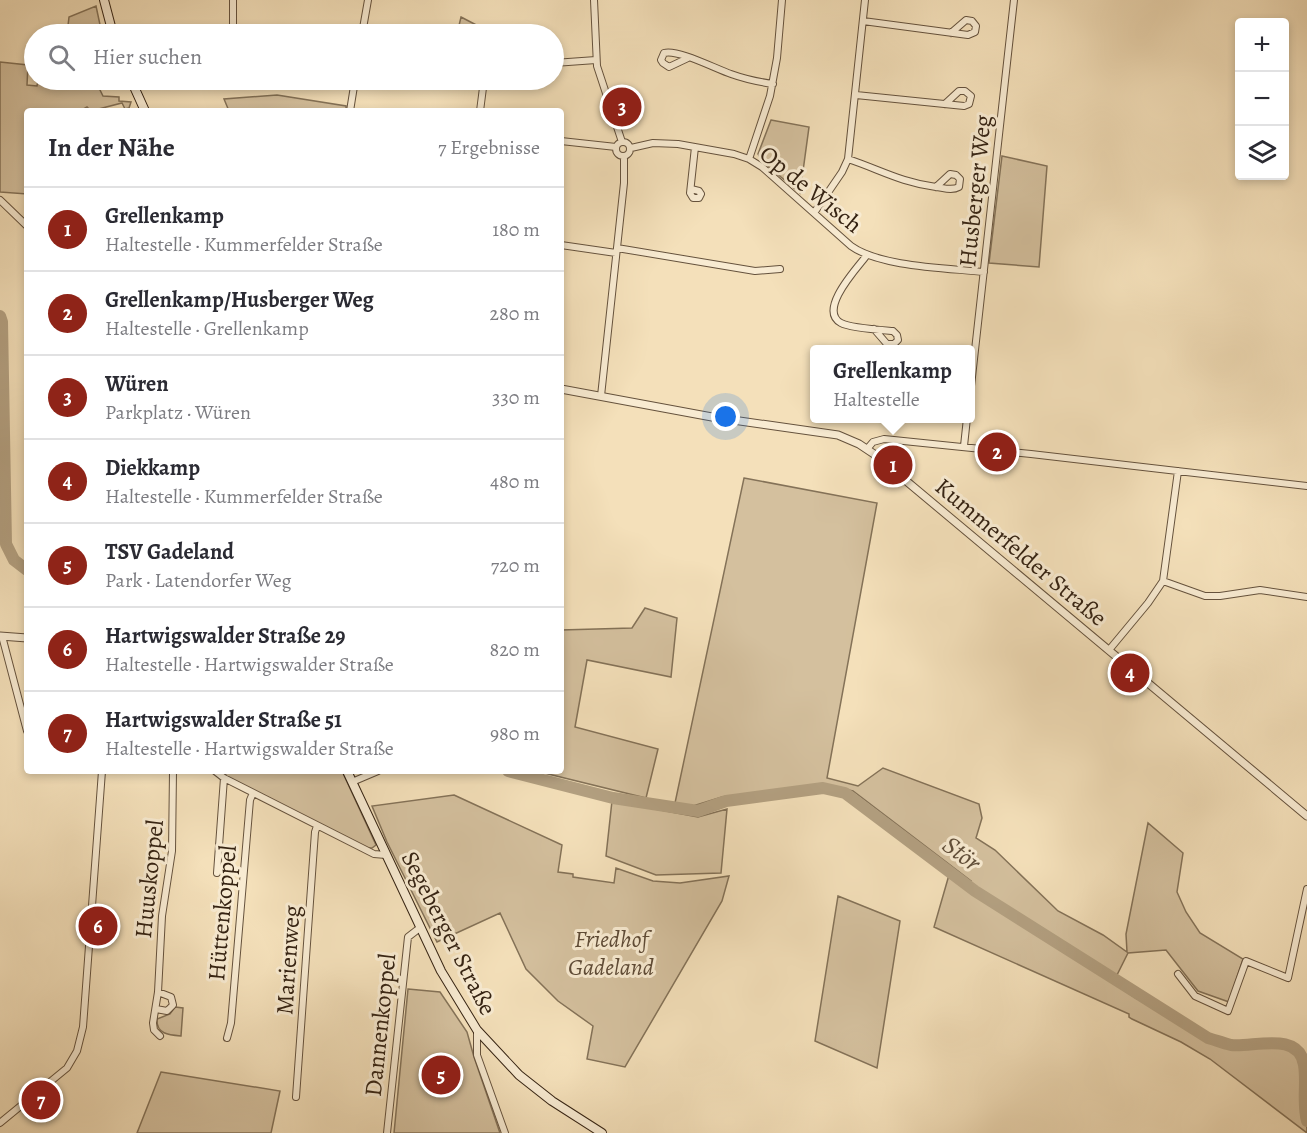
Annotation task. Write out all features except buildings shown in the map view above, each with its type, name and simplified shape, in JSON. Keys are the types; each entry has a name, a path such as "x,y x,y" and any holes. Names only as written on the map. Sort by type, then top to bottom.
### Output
{"main road":[{"path":"104,0 110,24"},
{"path":"136,90 144,108"},
{"name":"Segeberger Straße","path":"348,774 454,994 477,1030 519,1075 552,1101 602,1133"}],"street":[{"path":"233,0 233,24"},
{"path":"364,24 368,0"},
{"path":"594,0 597,60 619,145 618,155 624,157"},
{"path":"750,159 765,117 773,84 782,0"},
{"path":"814,213 842,172 848,159 865,0"},
{"name":"Husberger Weg","path":"975,351 1014,0"},
{"path":"863,21 951,33"},
{"path":"688,58 742,78 773,84"},
{"path":"564,62 597,60"},
{"path":"350,108 354,90"},
{"path":"480,108 483,90"},
{"path":"856,95 945,104"},
{"path":"564,141 619,145 627,143 631,148 629,154 624,157"},
{"name":"Op de Wisch","path":"631,148 669,143 734,154 750,159 851,246 867,255 884,260 984,272"},
{"path":"690,189 695,147"},
{"path":"601,396 625,177 624,157"},
{"path":"848,159 901,180 936,187"},
{"path":"0,200 24,223"},
{"path":"564,245 617,250 755,271 780,270"},
{"name":"Op de Wisch","path":"867,255 840,288 835,316 845,325 874,329"},
{"name":"Kummerfelder Straße","path":"564,389 712,417 838,435 867,449 1307,816"},
{"path":"964,446 966,423"},
{"path":"867,449 873,442 884,439 964,446 1307,486"},
{"path":"1109,650 1163,581 1178,471"},
{"path":"1163,581 1199,594 1212,596 1260,590 1307,597"},
{"path":"24,638 1,636 24,720"},
{"path":"0,1124 67,1068 77,1051 83,1027 102,774"},
{"name":"Huuskoppel","path":"160,1036 154,1030 153,1023 158,992 159,946 173,834 173,774"},
{"path":"219,774 374,854 386,855"},
{"path":"352,782 371,774"},
{"path":"217,873 224,778"},
{"name":"Hüttenkoppel","path":"227,1038 250,800 253,793"},
{"name":"Marienweg","path":"296,1097 317,826"},
{"path":"1178,974 1195,996 1228,1011 1246,961 1288,978 1307,889"},
{"name":"Dannenkoppel","path":"387,1133 408,937 421,927"},
{"name":"Huuskoppel","path":"156,1009 167,1011 173,1005 171,997 158,992"},
{"path":"477,1030 477,1055 505,1133"}],"green space":[{"path":"96,6 100,24 68,24 69,17"},
{"path":"461,17 474,24 459,24"},
{"path":"0,62 24,65 24,90 100,90 103,96 119,97 119,101 131,102 129,108 124,108 122,103 103,108 24,108 24,194 0,192"},
{"path":"277,95 346,106 346,108 228,108 224,99"},
{"path":"771,120 809,127 800,193 762,161 758,154"},
{"path":"1002,156 1047,166 1039,267 989,263"},
{"path":"744,478 877,503 827,778 858,786 883,768 979,804 982,818 976,838 995,850 1058,911 1103,935 1127,952 1126,934 1148,823 1183,853 1177,892 1186,912 1200,933 1243,959 1229,1002 1198,991 1166,950 1128,953 1113,983 1137,999 1140,995 1185,1025 1222,1043 1238,1045 1278,1043 1294,1050 1302,1064 1307,1133 1210,1059 1181,1042 1132,1019 1129,1014 934,927 949,875 962,887 971,881 853,791 825,785 722,797 693,806 675,803"},
{"path":"645,608 677,618 671,677 587,660 575,727 658,749 646,798 548,774 564,774 564,630 632,628"},
{"path":"224,774 343,774 376,845 372,848 365,848"},
{"name":"Friedhof Gadeland","path":"454,795 562,845 558,872 573,874 573,877 614,883 616,868 653,881 680,883 729,876 722,901 625,1067 587,1059 593,1026 558,1001 526,969 500,913 437,942 387,842 372,806"},
{"path":"612,801 698,817 727,809 721,873 656,875 606,856"},
{"path":"838,896 900,921 877,1068 815,1041"},
{"path":"408,989 440,992 467,1032 500,1133 394,1133"},
{"path":"175,1007 183,1008 181,1036 164,1033 157,1024 157,1019 170,1014"},
{"path":"161,1072 280,1091 271,1133 137,1133"}],"waterway":[{"name":"Stör","path":"0,316 2,322 6,544 14,560 24,568"},
{"name":"Stör","path":"520,774 613,798 698,811 726,801 823,788 845,793 975,891 1208,1038 1231,1045 1273,1043 1293,1048 1300,1054 1304,1065 1307,1121"}],"place":[{"name":"Würen","path":"622,107"},
{"name":"Grellenkamp/Husberger Weg","path":"997,452"},
{"name":"Grellenkamp","path":"893,465"},
{"name":"Diekkamp","path":"1130,673"},
{"name":"Hartwigswalder Straße 29","path":"98,926"},
{"name":"TSV Gadeland","path":"441,1075"},
{"name":"Hartwigswalder Straße 51","path":"41,1100"}]}
